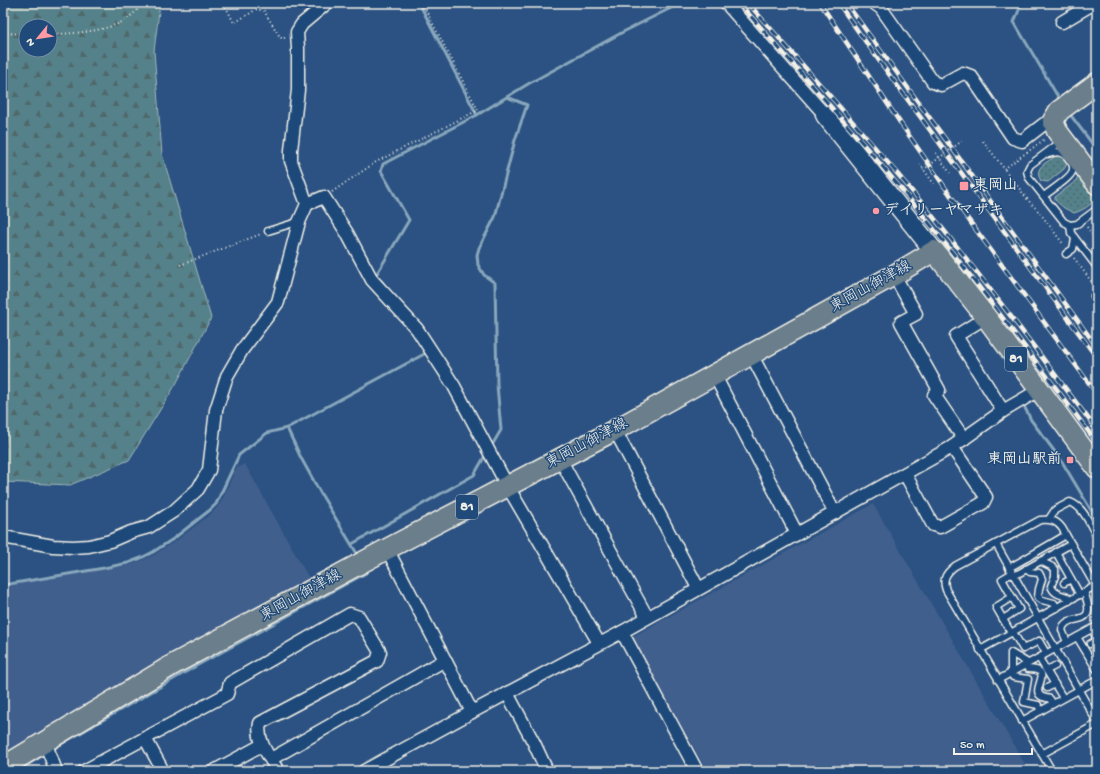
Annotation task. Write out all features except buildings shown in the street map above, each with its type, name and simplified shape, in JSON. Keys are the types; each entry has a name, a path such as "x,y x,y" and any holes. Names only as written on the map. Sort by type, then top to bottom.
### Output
{"main road":[{"path":"1097,83 1059,111 1054,133 1097,184"},
{"name":"東岡山御津線","path":"3,767 47,749 174,664 387,549 615,430 894,275 934,251"},
{"name":"81","path":"934,251 986,317 1097,468"}],"street":[{"path":"307,204 291,161 298,90 297,32 302,24 327,3"},
{"path":"726,3 825,116 934,251"},
{"path":"874,3 886,14 933,82 941,85 963,73 971,76 1013,138 1022,141 1044,124 1054,133"},
{"path":"1062,22 1094,3"},
{"path":"3,537 53,546 90,546 110,541 149,526 174,511 198,489 209,470 216,410 227,376 242,350 278,302 299,222 307,204 324,197 347,233 372,280 416,329 430,348 472,418 508,487 599,643"},
{"path":"894,275 916,314 901,322 939,390 934,395 964,439"},
{"path":"986,317 956,336 1002,411"},
{"path":"751,354 835,513"},
{"path":"714,374 797,534"},
{"path":"364,771 599,643 622,632 698,588 906,474 952,448 1002,411 1039,390"},
{"path":"615,430 698,588"},
{"path":"906,474 933,525 940,527 983,503 986,497 952,448"},
{"path":"560,459 647,617"},
{"path":"387,549 472,712"},
{"path":"84,771 227,694 230,683 350,614 359,617 380,652 377,661 260,723 258,730 262,745 278,771"},
{"path":"622,632 698,771"},
{"path":"271,759 445,660"},
{"path":"507,693 534,743 547,771"},
{"path":"145,738 164,771"},
{"path":"214,771 262,745"},
{"path":"47,749 56,771"}],"lane":[{"path":"1044,155 1054,133"},
{"path":"1044,196 1071,175 1073,169 1073,165 1066,155 1058,152 1044,155 1030,165 1027,171 1029,178 1064,222 1070,225 1077,224 1097,209"},
{"path":"268,231 294,222 299,222"},
{"path":"1070,225 1071,233 1097,267"},
{"path":"1068,253 1073,249 1075,239"},
{"path":"1048,519 1055,510 1070,502 1076,504 1081,509 1097,537"},
{"path":"980,650 1082,594 1096,588 1057,522 1048,519 1040,520 954,566 948,572 943,584 980,650 1052,771"},
{"path":"1003,619 1019,609 1002,579 1066,535"},
{"path":"996,544 1097,723 1042,754"},
{"path":"1012,572 1026,569 1071,544"},
{"path":"1056,552 1071,579 1090,604 1090,611 1085,618 1071,620 1064,624 1062,630 1067,642"},
{"path":"1041,561 1055,569 1055,576 1051,586 1052,590 1056,594 1066,596 1069,601"},
{"path":"1026,569 1030,572 1039,573 1042,579 1038,597 1042,600 1054,603 1056,608"},
{"path":"1064,583 1071,579"},
{"path":"1012,597 996,607 1003,619 1023,649 1039,640 1046,653"},
{"path":"998,680 1094,627 1097,640 1090,644"},
{"path":"1077,636 1097,670"},
{"path":"1041,711 1038,705 1024,702 1028,679 1013,677 1011,673 1011,653 1027,664 1028,669 1038,670 1042,678 1037,689 1038,694 1041,697 1050,699 1053,704"},
{"path":"1039,658 1063,698"},
{"path":"1047,670 1055,666"},
{"path":"1022,721 1097,680"},
{"path":"1047,688 1055,684"}],"path":[{"path":"58,34 99,29 116,25 136,12 144,3"},
{"path":"224,3 234,23 257,9 264,11 280,37 283,39 297,32"},
{"path":"324,197 376,162 478,110 422,3"},
{"path":"3,33 18,34"},
{"path":"1004,169 1054,133"},
{"path":"924,170 962,141"},
{"path":"983,141 1028,200 1040,213 1096,292"},
{"path":"936,154 950,173"},
{"path":"920,164 934,184"},
{"path":"1086,226 1097,242"},
{"path":"180,265 268,231"}],"shaded area":[{"path":"245,464 311,582 3,759 3,586 130,565 152,556 177,540 212,513 223,498 236,468"},
{"path":"873,504 1029,771 707,771 632,637"}],"green space":[{"path":"3,3 160,3 154,51 162,154 211,318 176,384 129,460 70,485 3,482"},
{"path":"1056,156 1065,160 1066,166 1048,182 1041,181 1039,176 1040,169 1045,163"},
{"path":"1080,174 1097,193 1094,200 1088,206 1074,213 1064,208 1055,200 1055,197 1076,181"}],"waterway":[{"path":"419,3 477,115"},
{"path":"383,283 376,275 409,220 381,171 383,164 477,115 528,84 623,32 681,3"},
{"path":"1022,3 1014,22 1061,102"},
{"path":"491,447 501,430 497,385 495,283 484,275 478,265 477,255 495,217 515,140 527,105 507,97"},
{"path":"1069,113 1097,150"},
{"path":"3,585 128,563 153,552 173,539 216,504 239,455 267,433 287,428 428,352"},
{"path":"1022,402 1031,420 1061,460 1097,520"},
{"path":"287,428 301,458 321,494 359,557"},
{"path":"352,544 474,475 486,454"},
{"path":"51,750 196,666 366,573 365,572"},
{"path":"17,771 47,753"}],"railway":[{"path":"739,3 851,130 917,208 986,295 1097,443"},
{"path":"748,3 857,127 944,230 1097,430"},
{"path":"820,3 951,196 1097,394"},
{"path":"838,3 1097,358"},
{"path":"846,3 1097,347"}],"place":[{"name":"東岡山","path":"964,186"},
{"name":"デイリーヤマザキ","path":"876,211"},
{"name":"東岡山駅前","path":"1070,460"}]}
